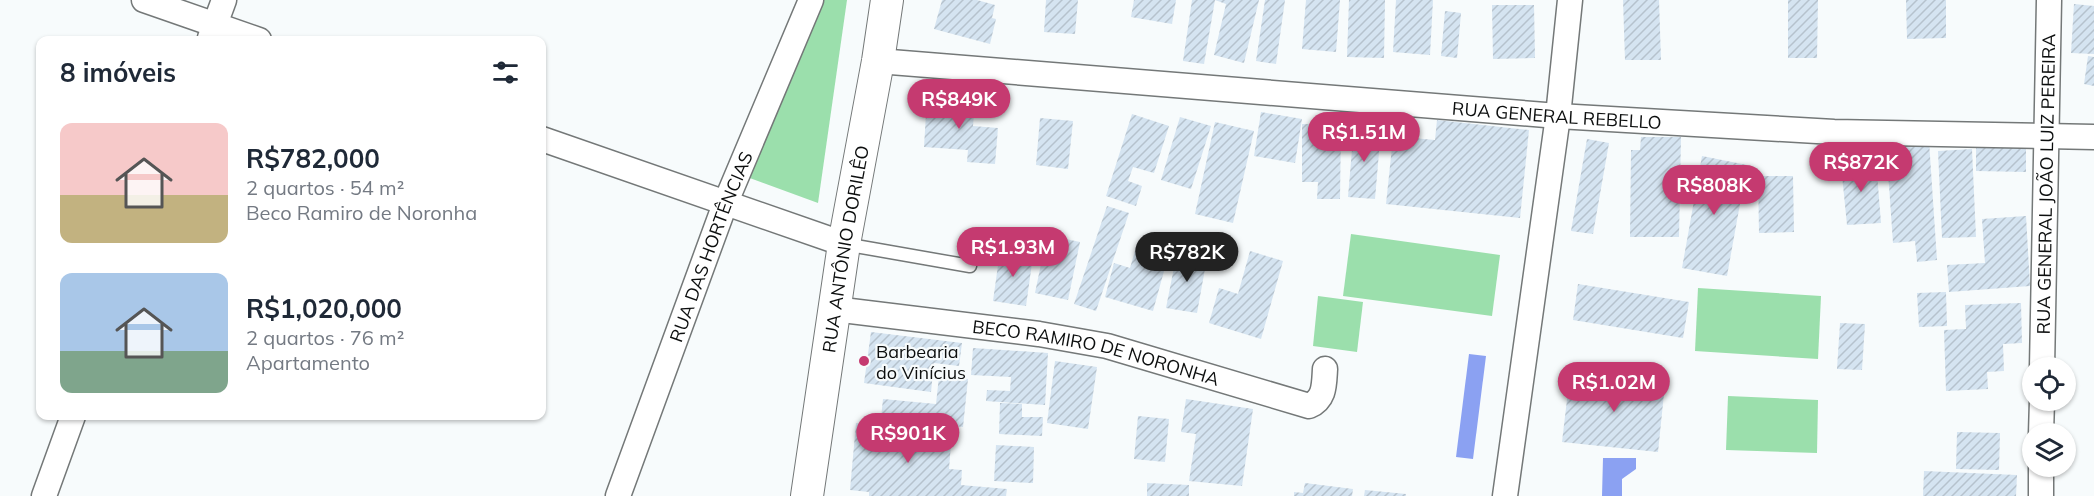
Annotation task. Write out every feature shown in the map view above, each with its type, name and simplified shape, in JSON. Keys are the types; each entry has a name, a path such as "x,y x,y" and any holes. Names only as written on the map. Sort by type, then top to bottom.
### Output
{"street":[{"path":"144,0 212,33 232,36"},
{"path":"212,33 224,0"},
{"name":"RUA DAS HORTÊNCIAS","path":"618,496 724,204 811,0"},
{"name":"RUA ANTÔNIO DORILÊO","path":"807,496 844,244 887,0"},
{"path":"1505,496 1558,116 1570,0"},
{"name":"RUA GENERAL JOÃO LUIZ PEREIRA","path":"2042,357 2049,0"},
{"name":"RUA GENERAL REBELLO","path":"878,61 1558,116 1834,132 2094,137"},
{"path":"546,141 844,244"},
{"name":"BECO RAMIRO DE NORONHA","path":"834,309 1039,334 1107,346 1309,406 1317,403 1321,396 1325,369"},
{"path":"44,496 72,420"},
{"path":"2041,477 2041,496"}],"lane":[{"path":"844,244 970,266"}],"green space":[{"path":"811,0 847,0 818,203 747,177"},
{"path":"1351,234 1500,255 1492,316 1343,296"},
{"path":"1698,288 1821,296 1818,359 1695,351"},
{"path":"1318,296 1363,302 1357,352 1313,346"},
{"path":"1728,396 1818,400 1817,453 1726,450"}],"water":[{"path":"1469,354 1486,356 1473,459 1456,457"},
{"path":"1603,458 1636,458 1636,469 1622,479 1622,496 1602,496"}],"building":[{"path":"942,0 977,0 995,5 992,18 996,19 990,44 934,29"},
{"path":"1046,0 1078,0 1075,34 1044,32"},
{"path":"1134,0 1176,0 1172,24 1131,17"},
{"path":"1192,0 1215,0 1204,64 1183,61"},
{"path":"1215,0 1259,0 1244,63 1214,55 1226,4"},
{"path":"1265,0 1285,0 1276,64 1256,61"},
{"path":"1306,0 1340,0 1336,52 1302,49"},
{"path":"1349,0 1385,0 1384,58 1347,57"},
{"path":"1396,0 1433,0 1430,55 1393,52"},
{"path":"1623,0 1659,0 1661,60 1625,60"},
{"path":"1788,0 1818,0 1817,58 1788,58"},
{"path":"1906,0 1946,0 1946,38 1907,39"},
{"path":"2074,4 2094,6 2094,54 2071,53"},
{"path":"1492,5 1534,5 1535,58 1493,59"},
{"path":"1445,11 1461,13 1457,58 1441,56"},
{"path":"2088,56 2094,57 2094,86 2084,84"},
{"path":"927,97 975,100 973,126 998,128 995,164 967,162 968,150 924,147"},
{"path":"1261,112 1302,119 1295,163 1254,156"},
{"path":"1132,114 1169,126 1154,173 1133,167 1128,181 1142,186 1136,206 1106,196"},
{"path":"1180,117 1211,126 1191,189 1161,180"},
{"path":"1040,118 1073,121 1068,169 1036,165"},
{"path":"1437,120 1529,130 1520,218 1386,204 1394,128 1414,130 1413,138 1435,140"},
{"path":"1215,122 1254,131 1233,223 1195,214"},
{"path":"1302,124 1341,125 1340,199 1317,199 1318,182 1302,182"},
{"path":"1354,126 1381,129 1375,199 1348,197"},
{"path":"1641,137 1681,137 1679,237 1630,237 1631,150 1640,150"},
{"path":"1587,139 1609,143 1593,234 1571,231"},
{"path":"1929,141 1937,260 1917,262 1915,241 1893,243 1886,143"},
{"path":"1976,144 2026,144 2026,172 1976,171"},
{"path":"1972,149 1976,237 1942,238 1938,151"},
{"path":"1702,156 1747,165 1727,276 1682,268"},
{"path":"1876,161 1881,223 1847,225 1841,165"},
{"path":"1758,176 1793,176 1794,232 1759,233"},
{"path":"1107,206 1129,213 1096,311 1074,304"},
{"path":"2026,216 2030,286 1949,292 1947,265 1985,263 1982,219"},
{"path":"1047,235 1080,242 1068,300 1035,293"},
{"path":"1137,244 1169,253 1153,311 1105,297 1114,263 1130,268"},
{"path":"1000,251 1033,256 1026,306 993,301"},
{"path":"1250,251 1283,261 1261,339 1209,323 1219,288 1238,294"},
{"path":"1177,252 1207,258 1197,313 1166,308"},
{"path":"1578,284 1689,302 1683,338 1573,320"},
{"path":"1946,292 1947,326 1919,327 1917,293"},
{"path":"2021,303 2022,343 2003,344 2004,371 1987,372 1988,389 1946,391 1944,330 1966,329 1965,305"},
{"path":"1840,323 1865,324 1862,370 1837,369"},
{"path":"871,332 962,343 959,366 934,363 931,392 864,383"},
{"path":"973,348 1048,353 1045,405 986,401 987,390 1010,391 1011,377 971,375"},
{"path":"1055,361 1097,367 1088,429 1047,423"},
{"path":"1570,374 1665,384 1658,452 1562,442"},
{"path":"939,376 968,379 963,427 881,418 883,399 936,404"},
{"path":"1186,399 1253,409 1242,486 1189,481 1196,434 1181,432"},
{"path":"1000,403 1022,404 1022,417 1043,417 1042,436 999,434"},
{"path":"1138,416 1169,419 1165,462 1134,459"},
{"path":"856,423 952,431 949,469 962,470 961,485 1007,489 1006,496 869,496 869,492 850,490"},
{"path":"1957,432 2000,433 1999,470 1956,469"},
{"path":"996,445 1034,447 1033,483 994,481"},
{"path":"1924,471 2017,475 2016,496 1923,496"},
{"path":"1147,483 1189,485 1189,496 1147,496"},
{"path":"1305,483 1353,489 1352,496 1294,496 1294,492 1303,493"},
{"path":"1365,490 1406,494 1406,496 1364,496"}],"place":[{"name":"Barbearia do Vinícius","path":"864,361"}]}
